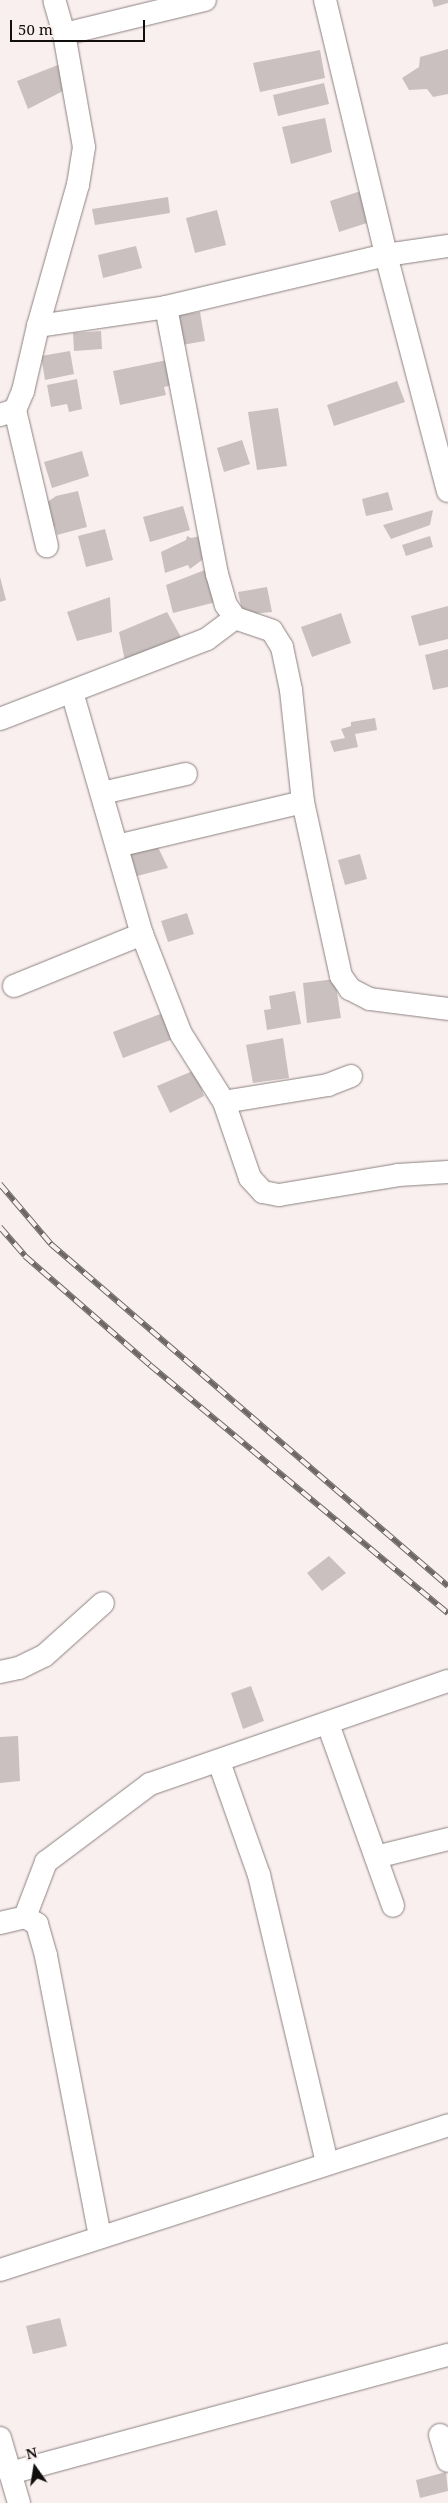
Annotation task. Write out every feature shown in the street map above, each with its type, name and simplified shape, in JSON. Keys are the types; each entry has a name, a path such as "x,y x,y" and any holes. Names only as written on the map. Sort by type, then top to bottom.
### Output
{"street":[{"path":"47,546 8,413 23,391 38,326 78,185 84,147 64,34 54,0"},
{"path":"64,34 205,0"},
{"path":"325,0 386,255 448,491"},
{"path":"38,326 166,308 386,255 448,246"},
{"path":"166,308 217,574 226,605 235,618 272,631 282,647 291,690 303,802 341,976 350,989 370,999 448,1009"},
{"path":"0,719 207,639 235,618"},
{"path":"72,692 142,934 181,1034 224,1102 250,1178 262,1192 279,1195 398,1175 448,1172"},
{"path":"102,793 186,774"},
{"path":"117,846 303,802"},
{"path":"14,986 142,934"},
{"path":"224,1102 328,1085 351,1076"},
{"path":"0,1672 19,1668 44,1656 103,1603"},
{"path":"25,1917 46,1862 150,1784 220,1762 448,1682"},
{"path":"328,1724 393,1906"},
{"path":"220,1762 259,1875 327,2163"},
{"path":"376,1857 448,1839"},
{"path":"0,1923 25,1917 37,1924 46,1956 100,2237"},
{"path":"0,2270 448,2125"},
{"path":"10,2473 448,2355"},
{"path":"440,2435 448,2462"},
{"path":"0,2438 19,2503"}],"building":[{"path":"432,0 448,0 448,3 434,7"},
{"path":"448,49 448,94 433,97 427,89 409,90 402,78 419,67 420,57"},
{"path":"320,50 325,78 260,92 253,63"},
{"path":"63,63 65,90 28,109 17,81"},
{"path":"324,83 329,104 278,116 273,95"},
{"path":"325,118 332,152 291,164 282,127"},
{"path":"361,191 367,223 339,232 330,201"},
{"path":"168,197 170,213 95,225 92,209"},
{"path":"217,210 226,245 195,253 186,218"},
{"path":"136,246 142,268 103,278 98,255"},
{"path":"200,312 205,341 182,345 178,315"},
{"path":"101,331 102,349 74,351 73,333"},
{"path":"70,351 74,374 45,380 41,356"},
{"path":"172,359 178,384 164,387 166,395 120,405 113,371"},
{"path":"77,379 82,409 69,412 67,404 51,407 47,385"},
{"path":"397,381 405,402 334,426 327,405"},
{"path":"278,408 287,466 257,470 248,412"},
{"path":"242,440 250,464 224,472 217,448"},
{"path":"82,451 89,476 52,488 44,462"},
{"path":"78,491 87,527 57,535 55,527 49,528 43,505 56,496"},
{"path":"388,492 393,510 366,516 362,499"},
{"path":"183,506 190,530 150,542 143,517"},
{"path":"433,510 430,525 391,539 383,525"},
{"path":"105,529 113,560 86,567 78,536"},
{"path":"187,536 191,538 201,536 206,557 190,569 188,565 165,573 161,552 186,540"},
{"path":"430,536 433,547 406,556 402,545"},
{"path":"210,568 216,602 173,613 166,585"},
{"path":"0,577 6,600 0,602"},
{"path":"267,587 272,612 243,615 238,592"},
{"path":"110,597 112,632 77,641 67,612"},
{"path":"448,606 448,639 419,646 411,616"},
{"path":"167,612 182,639 125,661 119,632"},
{"path":"341,613 351,643 312,657 301,627"},
{"path":"448,649 448,687 433,690 425,655"},
{"path":"375,718 377,730 355,734 358,747 334,752 330,741 345,738 341,729 351,726 351,722"},
{"path":"157,845 168,868 137,876 130,852"},
{"path":"360,854 367,879 345,885 338,860"},
{"path":"187,913 194,934 168,942 161,921"},
{"path":"335,979 341,1018 307,1023 303,983"},
{"path":"295,991 301,1024 267,1030 264,1010 271,1009 269,996"},
{"path":"163,1013 173,1039 123,1058 113,1032"},
{"path":"283,1038 289,1078 253,1083 246,1045"},
{"path":"195,1070 204,1096 170,1113 157,1086"},
{"path":"329,1556 346,1573 322,1591 307,1573"},
{"path":"251,1686 264,1721 243,1729 231,1693"},
{"path":"18,1736 20,1781 0,1783 0,1737"},
{"path":"60,2318 67,2346 33,2354 26,2326"},
{"path":"446,2472 448,2491 420,2498 416,2480"}],"railway":[{"path":"0,1184 51,1244 448,1586"},
{"path":"0,1227 25,1256 150,1365 448,1613"}]}
